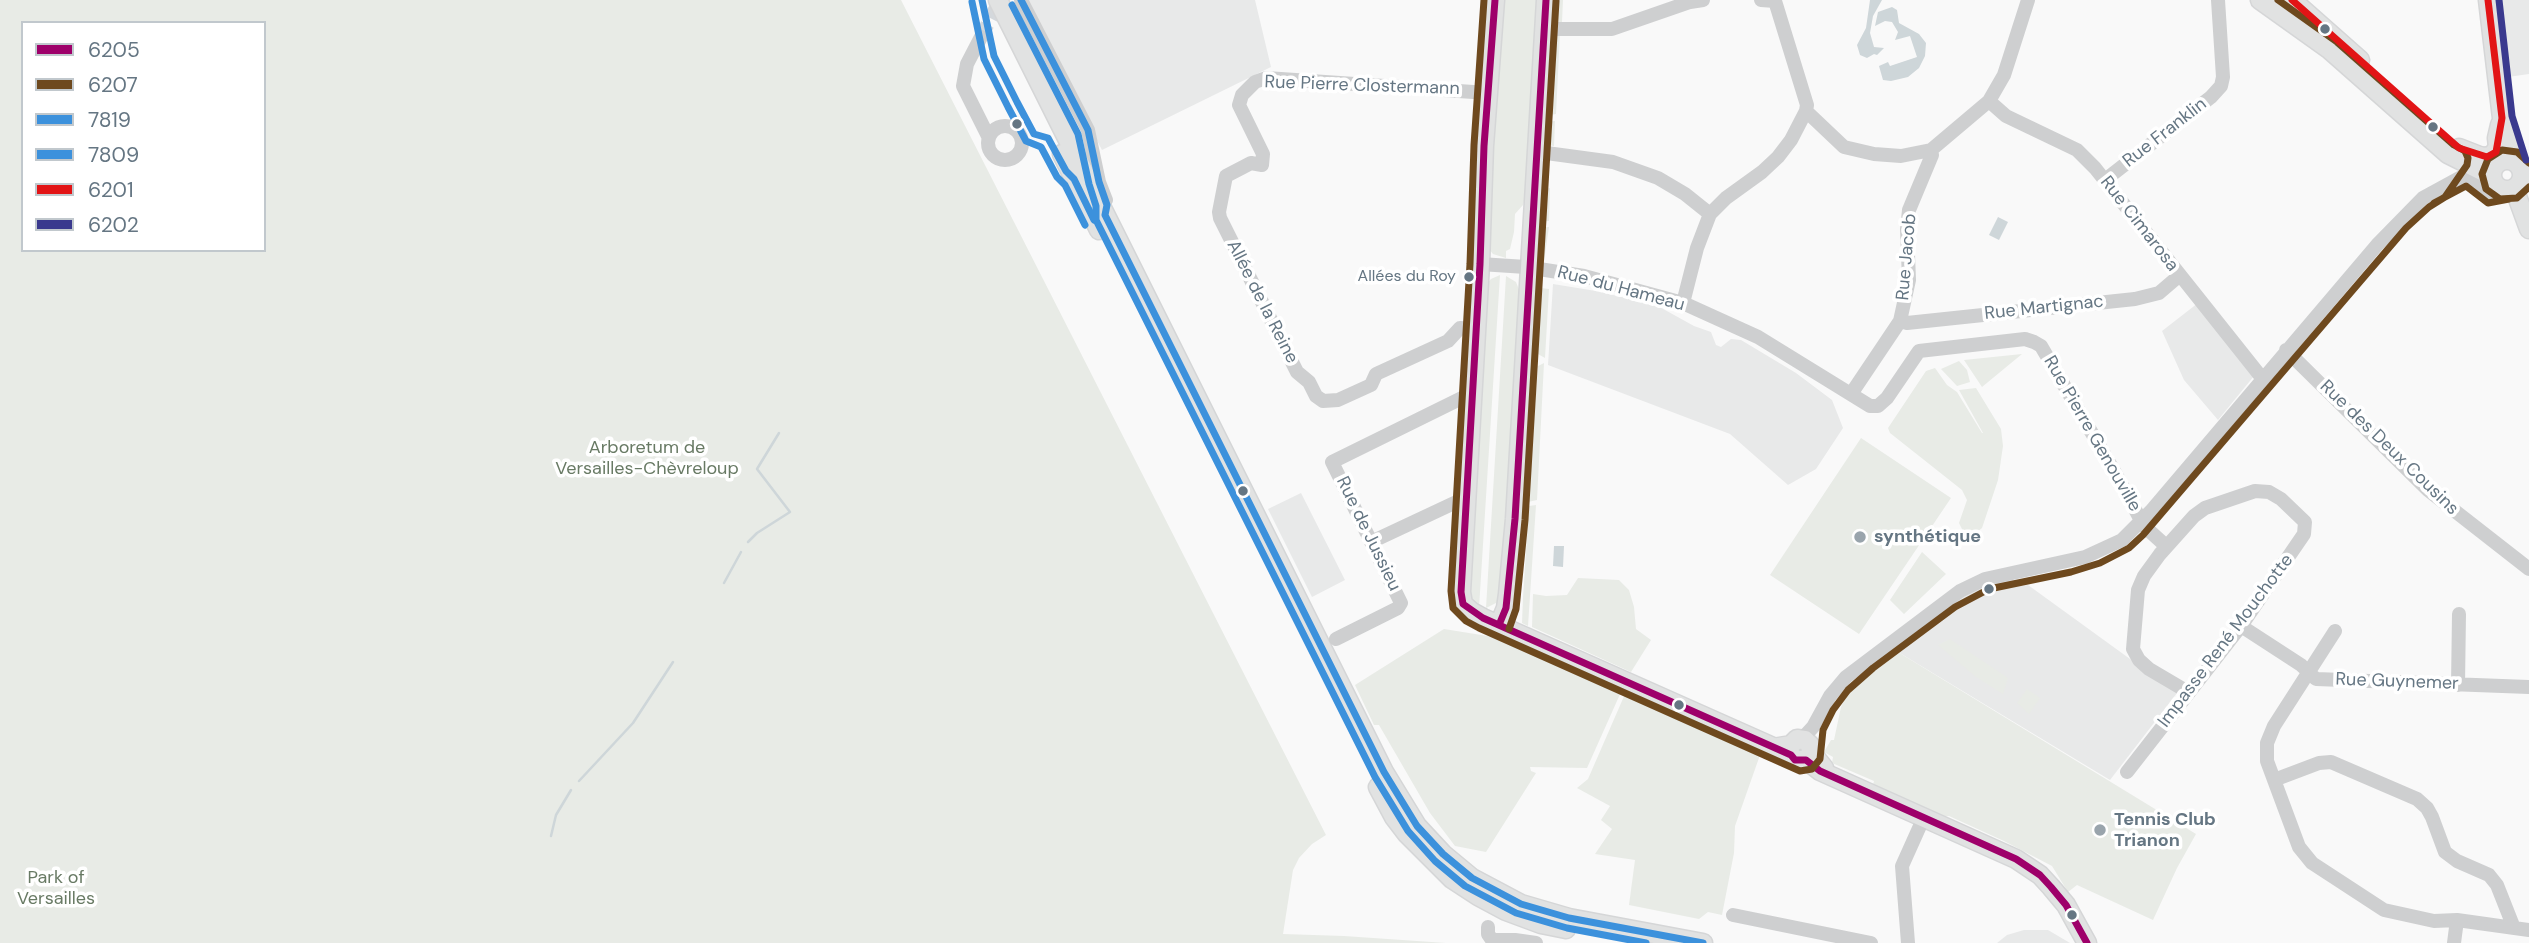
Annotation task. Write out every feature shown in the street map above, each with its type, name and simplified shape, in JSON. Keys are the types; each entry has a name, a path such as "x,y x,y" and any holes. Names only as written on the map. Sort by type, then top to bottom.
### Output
{"main road":[{"path":"987,0 1385,799 1407,834 1436,865 1478,897 1524,919 1558,928 1649,943"},
{"path":"998,0 1389,783 1417,827 1460,869 1506,897 1542,912 1703,943"},
{"path":"1495,0 1461,598 1466,608 1499,625 1800,746 1820,771 2016,859 2040,875 2066,905 2087,943"},
{"path":"1499,625 1506,608 1515,519 1546,0"},
{"path":"2260,0 2330,50 2448,154 2492,156 2498,147 2501,122"},
{"path":"2292,0 2460,153 2509,175"},
{"path":"2488,0 2509,175 2529,229"}],"street":[{"path":"1021,0 1088,130 1099,182 1108,205 1105,215"},
{"path":"1545,29 1612,29 1703,0"},
{"path":"1683,303 1697,247 1710,214 1778,157 1791,140 1806,111 1807,105 1771,0"},
{"path":"1806,111 1844,147 1874,154 1901,156 1931,150 1989,101 2004,75 2028,0"},
{"name":"Rue Franklin","path":"2105,180 2211,97 2221,86 2223,76 2218,0"},
{"path":"981,37 967,64 963,82 965,92 982,122 994,132"},
{"name":"Rue Pierre Clostermann","path":"1242,95 1255,82 1266,78 1488,93"},
{"name":"Allée de la Reine","path":"1242,95 1239,104 1263,154 1262,165 1251,163 1226,176 1220,218 1297,372 1309,382 1316,396 1323,401 1338,400 1371,385 1376,374 1448,341 1460,328 1475,329"},
{"name":"Rue Cimarosa","path":"1989,101 2006,116 2077,150 2105,180 2262,378"},
{"name":"Rue Jacob","path":"1857,399 1900,321 1909,280 1906,229 1909,210 1932,155 1931,150"},
{"path":"1539,152 1613,162 1658,178 1685,194 1710,214"},
{"path":"2437,190 2460,153"},
{"path":"1800,746 1830,696 1854,670 1960,591 1986,579 2096,554 2122,540 2142,521 2398,221 2423,198 2467,174 2491,193 2509,175"},
{"name":"Rue du Hameau","path":"1480,264 1584,276 1683,303 1758,337 1857,399"},
{"name":"Rue Martignac","path":"1900,321 1907,323 2135,299 2159,293 2180,275"},
{"name":"Rue Pierre Genouville","path":"1857,399 1874,406 1883,403 1919,351 2025,339 2034,342 2041,346 2146,529 2166,546"},
{"name":"Rue des Deux Cousins","path":"2286,350 2428,490 2529,569"},
{"name":"Rue de Jussieu","path":"1336,639 1398,608 1401,603 1332,463 1472,393"},
{"name":"Impasse René Mouchotte","path":"2127,772 2241,626 2304,534 2305,522 2269,492 2255,491 2205,508 2166,546"},
{"path":"1371,542 1466,497"},
{"path":"2166,546 2144,576 2138,590 2133,649 2139,660 2149,669 2188,692"},
{"path":"2458,685 2459,614"},
{"name":"Rue Guynemer","path":"2241,626 2301,665 2316,679 2529,687"},
{"path":"2335,631 2269,737 2266,755 2299,847 2312,863 2376,906 2434,921 2458,920 2521,929"},
{"path":"2274,780 2319,763 2331,762 2417,799 2432,817 2445,852 2457,861 2489,875 2497,884 2521,929"},
{"path":"1908,943 1902,866 1924,817"},
{"path":"1733,915 1871,943"},
{"path":"2454,943 2458,920"},
{"path":"1489,927 1488,934 1492,940 1536,943"}],"shaded area":[{"path":"1023,0 1255,0 1271,67 1102,150"},
{"path":"1870,0 1882,0 1873,16 1870,33 1874,47 1884,48 1877,55 1867,58 1860,55 1857,45 1866,28"},
{"path":"2497,0 2529,0 2529,74 2508,77"},
{"path":"1892,7 1897,10 1899,23 1919,34 1926,43 1925,56 1919,68 1908,77 1891,81 1883,80 1879,66 1888,62 1890,66 1917,57 1910,36 1895,40 1898,32 1892,22 1885,21 1875,26 1878,12"},
{"path":"1998,217 2008,222 1999,240 1989,235"},
{"path":"1553,284 1656,305 1694,326 1711,332 1716,345 1721,347 1731,339 1741,340 1796,373 1832,400 1843,428 1816,469 1788,485 1730,434 1548,365"},
{"path":"2198,303 2254,376 2218,420 2184,380 2162,331"},
{"path":"1301,493 1345,580 1312,597 1268,509"},
{"path":"1554,546 1564,546 1563,567 1553,566"},
{"path":"2000,580 2013,580 2021,586 2028,585 2177,693 2110,780 1893,649 1953,601"},
{"path":"2024,930 2048,930 2070,943 1997,943 2007,935"}],"green space":[{"name":"Arboretum de Versailles-Chèvreloup","path":"0,0 901,0 1326,835 1312,844 1299,858 1293,870 1283,934 1446,943 0,943"},
{"path":"1500,0 1539,0 1526,193 1523,205 1515,214 1514,232 1506,258 1493,254 1484,243"},
{"path":"1549,0 1563,0 1562,22 1549,23"},
{"path":"1549,32 1560,33 1556,114 1544,116"},
{"path":"1555,121 1554,146 1542,144 1543,122"},
{"path":"1550,188 1549,221 1537,222 1538,191"},
{"path":"1549,227 1544,261 1538,259 1536,228"},
{"path":"1500,275 1479,608 1466,591 1485,286"},
{"path":"1506,276 1516,282 1520,292 1502,591 1498,602 1486,608"},
{"path":"1541,288 1549,289 1545,358 1538,354"},
{"path":"2022,354 1982,387 1964,360"},
{"path":"1959,361 1967,370 1970,382 1957,386 1941,369"},
{"path":"1544,363 1537,500 1528,502 1538,366"},
{"path":"1935,368 1947,385 1957,392 1982,433 1959,390 1976,388 2001,429 2003,446 1998,480 1982,528 1971,537 1966,537 1959,523 1967,500 1962,490 1890,433 1888,428 1926,371"},
{"name":"synthétique","path":"1861,438 1951,498 1859,634 1770,575"},
{"path":"1536,505 1528,626 1522,623 1529,506"},
{"path":"1922,552 1946,574 1904,614 1890,600"},
{"path":"1578,578 1619,580 1629,590 1636,629 1651,640 1631,672 1532,627 1533,594 1567,595"},
{"path":"1444,629 1500,638 1621,692 1587,768 1530,767 1531,771 1536,773 1486,852 1455,846 1430,813 1379,725 1374,725 1355,685"},
{"path":"1950,639 2008,678 2003,694 1976,677 1938,645"},
{"path":"1893,649 2196,834 2153,920 2077,885 2068,892 2052,866 1949,816 1943,817 1873,785 1874,781 1832,763 1833,757 1824,752 1831,740 1834,740 1841,707 1849,689 1859,676"},
{"path":"2027,689 2040,698 2029,714 2017,703"},
{"path":"1625,694 1760,755 1735,826 1734,853 1722,915 1708,912 1699,919 1629,905 1635,860 1595,854 1612,829 1601,820 1610,806 1577,788 1588,779"}],"waterway":[{"path":"748,542 790,512 757,469 779,433"},
{"path":"724,583 741,552"},
{"path":"579,781 633,723 673,662"},
{"path":"551,836 556,815 571,790"}],"tunnel":[{"path":"981,37 1000,0"}],"transit line":[{"name":"7819","path":"982,0 994,56 1017,102 1034,134 1048,138 1066,171 1074,179 1094,220"},
{"name":"7819","path":"1021,0 1088,130 1099,182 1107,205 1105,215 1384,772 1417,826 1443,854 1472,878 1521,904 1569,918 1703,943"},
{"name":"6207","path":"1484,0 1451,591 1453,608 1466,621 1479,628 1800,771 1812,769 1820,759 1823,730 1833,710 1848,690 1955,607 1989,589 2071,572 2100,563 2129,548 2406,228 2429,207 2445,197 2467,165 2465,151 2454,145 2337,42 2278,0"},
{"name":"6205","path":"1495,0 1484,146 1461,592 1463,604 1483,618 1791,755 1795,760 1806,760 1820,771 2016,859 2040,875 2051,887 2066,905 2087,943"},
{"name":"6205","path":"1499,625 1506,608 1515,519 1546,0"},
{"name":"6201","path":"2292,0 2459,148 2487,157 2496,152 2502,118 2488,0"},
{"name":"6202","path":"2499,0 2512,116 2526,160"},
{"name":"6207","path":"1509,629 1516,609 1525,520 1556,1"},
{"name":"7809","path":"972,2 984,59 1008,107 1026,141 1041,147 1057,177 1065,185 1085,225"},
{"name":"7809","path":"1012,5 1078,134 1096,206 1096,220 1375,777 1408,831 1435,861 1465,886 1516,913 1567,928 1646,943"},
{"name":"6207","path":"2529,163 2517,152 2502,150 2488,159 2482,174 2486,189 2500,199 2517,198 2529,187"},
{"name":"6207","path":"2434,203 2466,186 2488,203 2509,199"}],"place":[{"name":"Allées du Roy","path":"1469,277"},
{"name":"synthétique","path":"1860,537"},
{"name":"Tennis Club Trianon","path":"2100,830"}],"park label":[{"name":"Park of Versailles","path":"56,888"}]}
